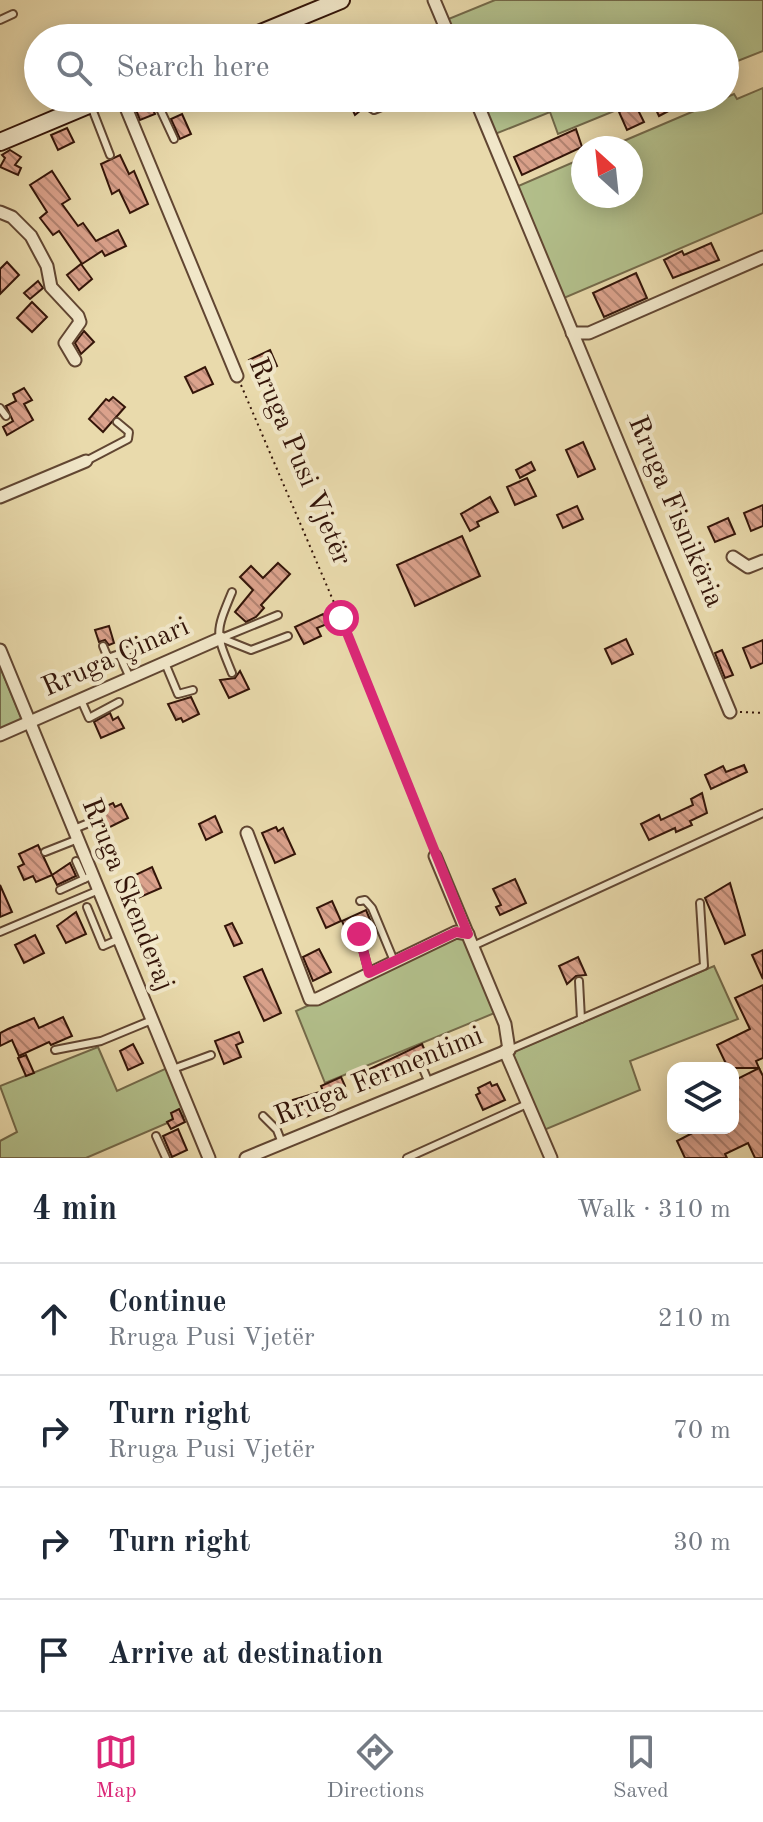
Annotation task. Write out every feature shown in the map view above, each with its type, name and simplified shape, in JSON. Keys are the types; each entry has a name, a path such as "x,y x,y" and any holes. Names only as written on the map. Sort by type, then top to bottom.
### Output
{"street":[{"path":"283,24 341,0"},
{"path":"434,0 444,24"},
{"path":"0,142 72,112"},
{"name":"Rruga Pusi Vjetër","path":"128,112 237,376"},
{"name":"Rruga Fisnikëria","path":"481,112 730,712"},
{"path":"0,212 12,217 31,236 47,266 51,287 78,316 80,322 65,343 75,360"},
{"path":"572,333 589,333 763,257"},
{"path":"0,497 86,461"},
{"path":"733,557 748,567 763,561"},
{"name":"Rruga Çinari","path":"0,735 219,639"},
{"name":"Rruga Skenderaj","path":"0,650 76,834 88,877 99,890 209,1158"},
{"path":"247,833 310,999 456,932 470,940"},
{"path":"435,856 505,1024 507,1050 551,1158"},
{"name":"Rruga Fermentimi","path":"246,1158 269,1154 282,1143 507,1050"}],"lane":[{"path":"0,20 13,14"},
{"path":"100,112 110,155"},
{"path":"161,112 174,139"},
{"path":"0,408 6,416"},
{"path":"86,461 128,439 129,432 117,422"},
{"path":"232,592 218,625 219,639 232,673"},
{"path":"219,639 278,615"},
{"path":"219,639 251,650 288,636"},
{"path":"103,646 108,658 130,650"},
{"path":"119,654 130,678"},
{"path":"165,663 178,694 193,690"},
{"path":"81,699 89,718 119,702"},
{"path":"470,940 763,813"},
{"path":"45,852 96,820"},
{"path":"60,890 88,877 76,861"},
{"path":"0,932 99,890"},
{"path":"360,901 365,900 372,908 394,961"},
{"path":"507,1050 704,966 700,903"},
{"path":"87,907 103,946 119,939"},
{"path":"348,939 373,928"},
{"path":"359,934 369,973"},
{"path":"579,981 581,1019"},
{"path":"55,1050 101,1041 152,1020"},
{"path":"173,1069 211,1055"},
{"path":"421,1064 429,1083"},
{"path":"407,1158 527,1104"},
{"path":"338,1106 343,1118"},
{"path":"263,1116 277,1130 282,1143"},
{"path":"156,1136 166,1158"}],"path":[{"name":"Rruga Pusi Vjetër","path":"237,376 359,661 435,856"},
{"path":"730,712 763,713"}],"green space":[{"path":"495,0 763,0 763,51 739,60 739,24 448,24 446,20"},
{"path":"763,88 763,213 564,298 516,187 571,163 571,208 643,208 643,136 635,136 692,112 739,112 739,98"},
{"path":"485,112 550,112 495,134"},
{"path":"550,112 612,112 558,134"},
{"path":"0,667 23,722 0,732"},
{"path":"462,936 497,1012 325,1083 296,1011"},
{"path":"714,966 738,1019 630,1061 640,1090 544,1130 511,1053"},
{"path":"98,1047 117,1091 167,1068 186,1115 86,1158 0,1158 0,1141 17,1132 0,1086"}],"building":[{"path":"137,112 154,112 155,114 140,120"},
{"path":"619,112 639,112 644,122 627,130"},
{"path":"182,114 191,134 180,139 171,119"},
{"path":"67,128 74,142 58,150 51,135"},
{"path":"576,129 578,136 571,136 571,152 522,175 514,157"},
{"path":"10,150 21,157 15,165 21,168 18,175 0,167 5,158 2,155"},
{"path":"120,155 129,174 134,171 148,204 130,213 119,190 112,194 101,164"},
{"path":"52,171 70,199 62,204 78,226 83,223 96,241 118,230 126,246 105,256 102,251 82,264 59,231 53,235 40,218 47,212 30,185"},
{"path":"711,243 719,260 673,278 664,260"},
{"path":"7,262 19,275 0,294 0,269"},
{"path":"81,264 92,279 79,290 67,275"},
{"path":"636,273 647,298 604,317 593,293"},
{"path":"38,281 43,288 30,299 24,293"},
{"path":"32,302 47,317 32,332 17,318"},
{"path":"84,331 94,342 81,354 75,343"},
{"path":"270,350 277,366 256,376 249,360"},
{"path":"205,367 213,384 193,393 185,377"},
{"path":"24,388 32,400 24,404 33,420 7,435 3,427 13,421 6,406 16,401 13,394"},
{"path":"113,397 125,407 103,432 89,419 106,399 109,401"},
{"path":"583,442 595,469 578,477 566,450"},
{"path":"531,462 535,470 520,478 516,470"},
{"path":"527,478 536,496 515,505 507,487"},
{"path":"490,497 498,512 477,522 479,526 470,531 461,514"},
{"path":"763,505 763,526 751,531 744,513"},
{"path":"577,506 583,519 563,528 557,515"},
{"path":"728,518 735,534 715,542 708,527"},
{"path":"462,536 480,576 415,606 397,565"},
{"path":"278,563 290,574 261,605 264,608 256,617 246,622 235,612 253,590 240,577 251,566 263,578"},
{"path":"323,614 327,624 317,628 321,636 304,644 295,627"},
{"path":"109,626 114,643 109,645 105,640 99,642 95,630"},
{"path":"626,639 633,654 612,664 605,649"},
{"path":"763,640 763,663 751,668 743,648"},
{"path":"722,650 733,675 725,678 715,653"},
{"path":"240,671 249,689 229,698 220,680 235,678"},
{"path":"191,697 199,714 183,722 181,718 176,720 168,704"},
{"path":"110,713 113,720 118,717 124,728 101,738 94,722"},
{"path":"744,765 747,772 711,789 705,775 723,766 726,772"},
{"path":"702,793 707,813 690,821 692,825 676,832 675,828 649,840 641,824 659,815 661,820 693,805 691,799"},
{"path":"113,803 115,807 121,804 128,818 102,831 101,817 93,812"},
{"path":"215,816 222,832 206,840 199,824"},
{"path":"276,827 278,831 283,828 295,854 275,863 262,833"},
{"path":"38,845 52,875 36,882 33,876 24,880 18,867 24,864 19,854"},
{"path":"70,863 76,876 57,885 52,875"},
{"path":"152,867 161,888 138,898 129,878"},
{"path":"515,879 526,903 500,915 496,907 501,905 493,889"},
{"path":"730,883 745,935 725,944 705,898"},
{"path":"0,885 12,912 0,917"},
{"path":"332,901 341,921 326,928 317,908"},
{"path":"366,910 371,922 347,933 342,921"},
{"path":"76,912 86,934 66,943 57,926"},
{"path":"232,923 242,943 234,946 225,926"},
{"path":"35,935 44,953 24,963 15,945"},
{"path":"319,949 331,972 313,981 303,957"},
{"path":"763,950 763,979 752,955"},
{"path":"578,957 586,975 576,976 567,984 559,966"},
{"path":"262,969 281,1013 264,1021 244,977"},
{"path":"763,985 763,1058 756,1061 759,1068 739,1068 739,1062 725,1062 717,1045 750,1029 735,998"},
{"path":"63,1017 72,1036 51,1045 49,1042 19,1056 12,1040 0,1046 0,1033 8,1029 34,1018 39,1028"},
{"path":"239,1032 243,1042 236,1045 241,1057 224,1064 215,1041"},
{"path":"133,1044 143,1063 128,1070 120,1051"},
{"path":"422,1044 429,1060 418,1059 415,1066 361,1092 353,1077"},
{"path":"26,1055 34,1073 26,1076 18,1058"},
{"path":"759,1068 763,1076 763,1158 755,1158 748,1143 725,1154 727,1158 685,1158 677,1141 690,1134 739,1134 739,1078"},
{"path":"341,1077 345,1086 338,1089 343,1100 306,1117 304,1113 300,1115 293,1100 323,1091 321,1086"},
{"path":"490,1082 492,1086 497,1084 505,1100 483,1110 476,1095 480,1093 478,1088"},
{"path":"179,1109 185,1122 171,1129 167,1122 173,1119 171,1113"},
{"path":"178,1129 187,1150 172,1157 163,1136"}],"route":[{"path":"341,618 468,934 456,932 369,973 359,934"}]}
